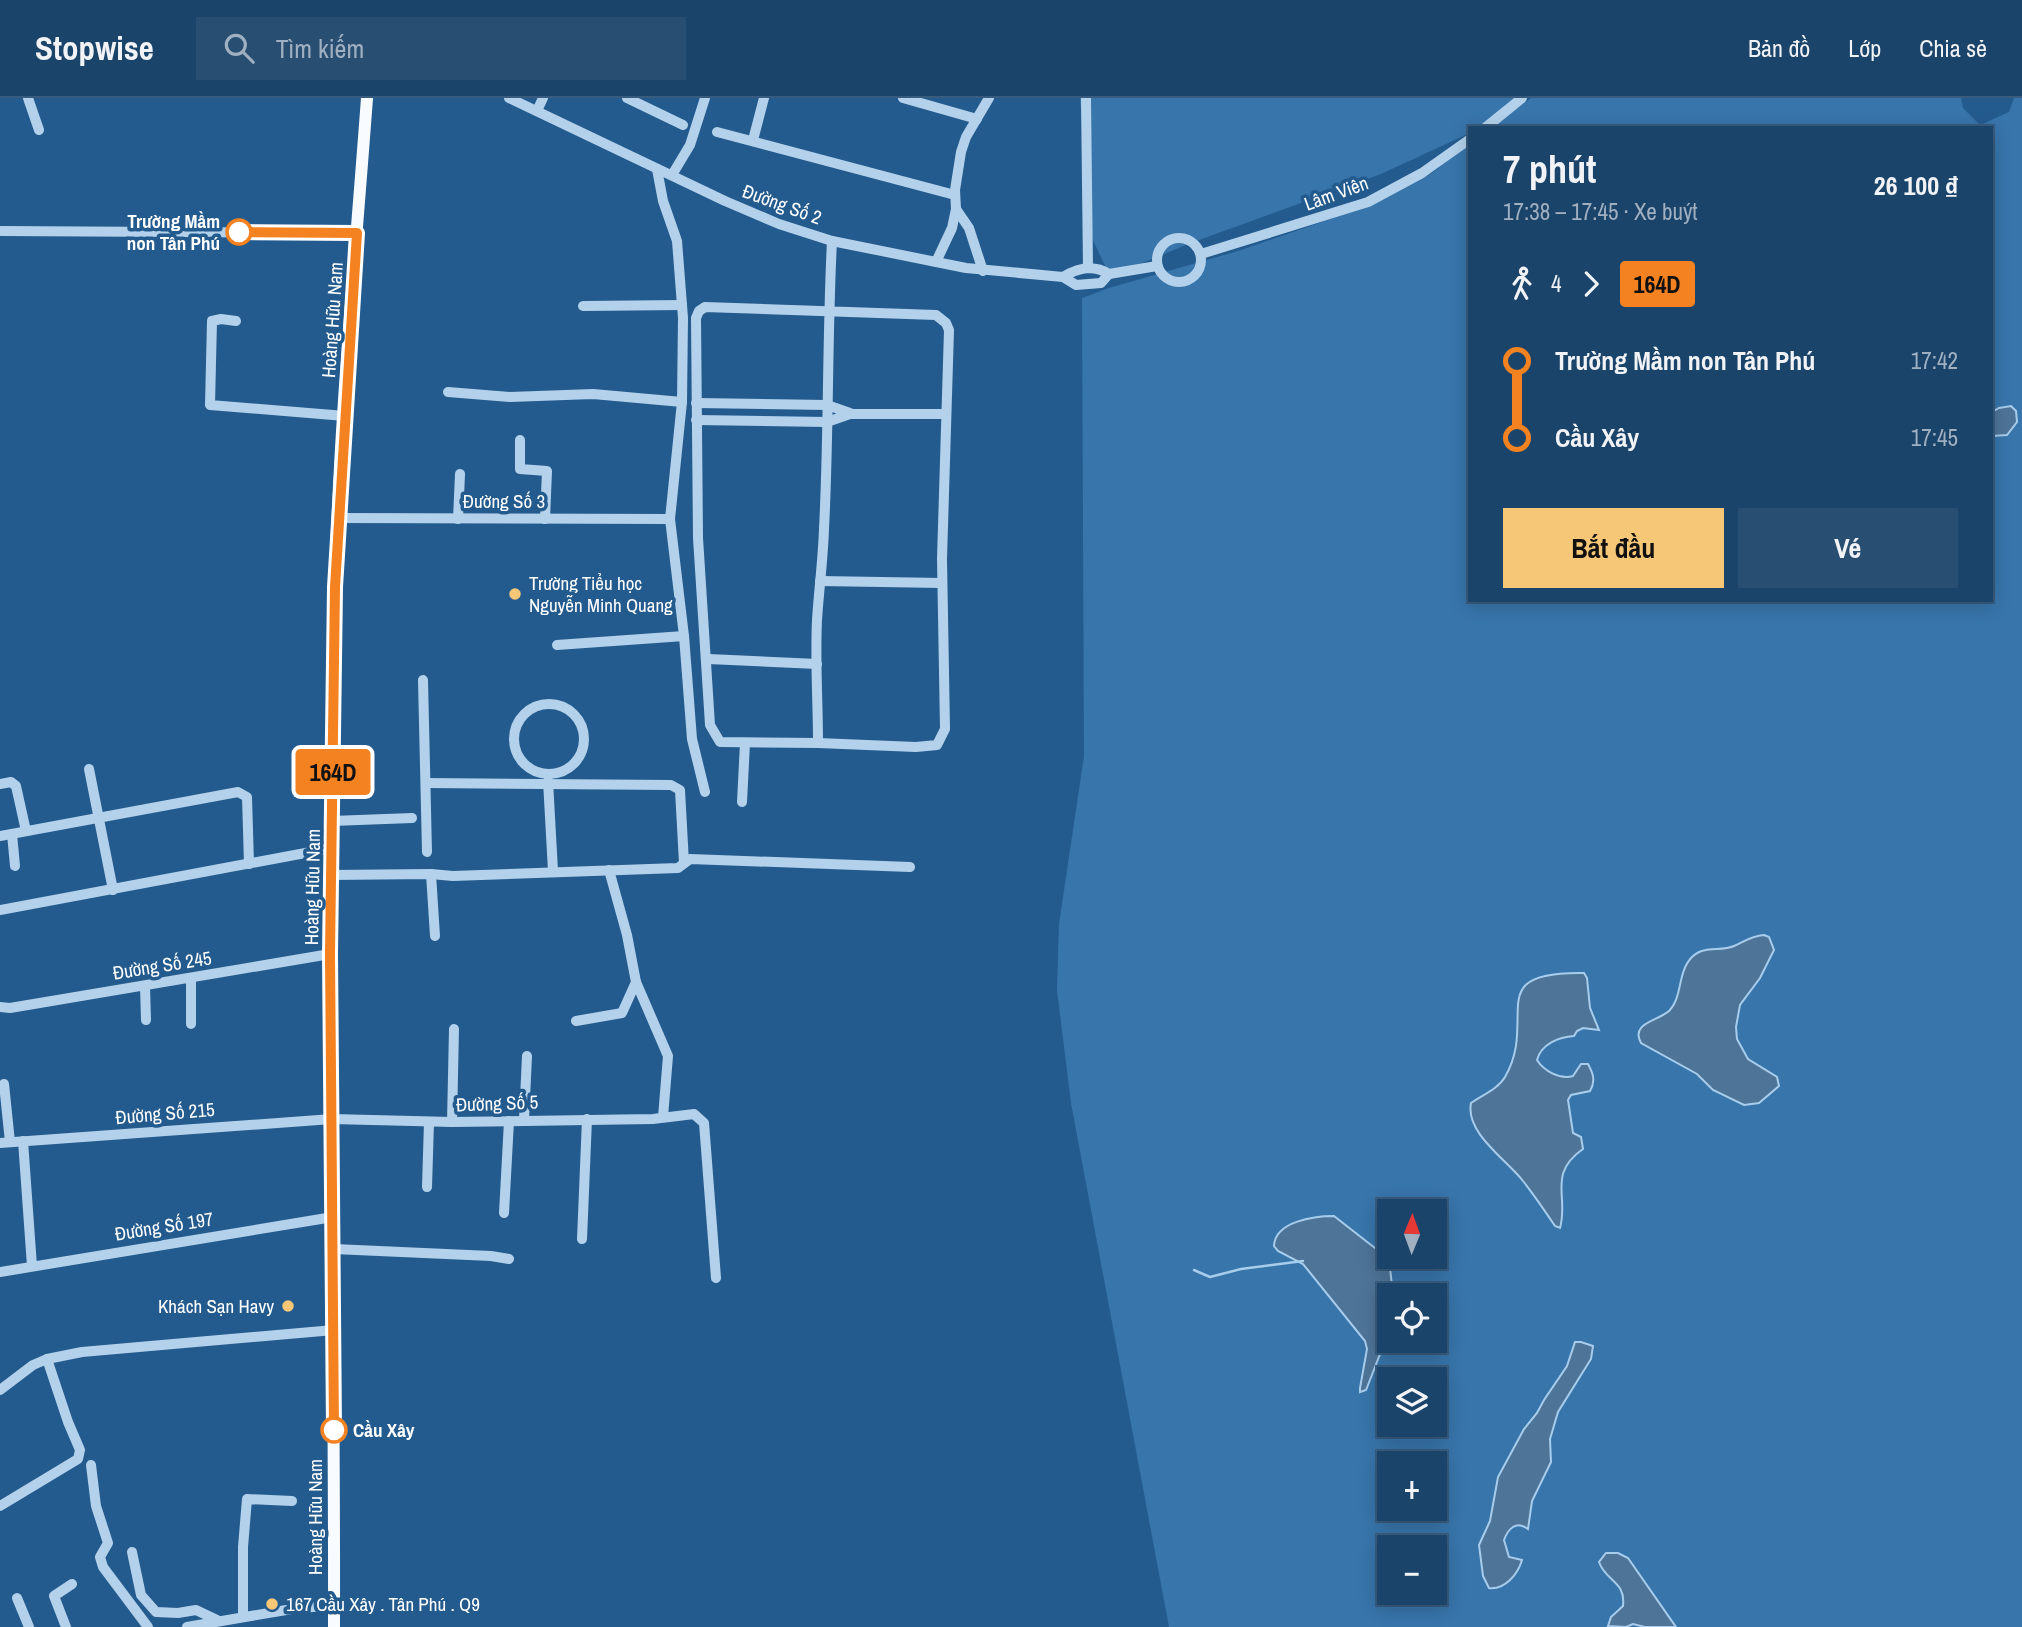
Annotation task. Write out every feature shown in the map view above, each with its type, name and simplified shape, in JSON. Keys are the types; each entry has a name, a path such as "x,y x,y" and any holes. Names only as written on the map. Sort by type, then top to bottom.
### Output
{"main road":[{"name":"Hoàng Hữu Nam","path":"334,1627 334,1249 330,954 335,587 367,98"}],"street":[{"path":"29,98 39,130"},
{"name":"Đường Số 2","path":"509,98 523,101 537,111 657,169 779,224 832,241 983,271 1063,277"},
{"path":"537,111 543,98"},
{"path":"627,98 683,125"},
{"path":"672,175 690,145 705,98"},
{"path":"753,140 764,98"},
{"path":"903,98 976,119"},
{"path":"936,262 952,228 956,209 956,174 961,152 989,98"},
{"path":"1086,98 1088,268"},
{"path":"1487,126 1522,98"},
{"path":"717,132 955,195"},
{"name":"Lâm Viên","path":"1201,254 1368,202 1422,173 1468,140"},
{"path":"657,169 663,201 677,241 682,305 682,401 670,519 684,636 692,739 705,792"},
{"path":"956,209 969,229 983,271"},
{"path":"0,231 357,233"},
{"path":"1173,238 1187,239 1201,254 1202,261 1197,274 1185,281 1171,281 1157,266 1158,252 1173,238"},
{"path":"818,743 817,622 824,529 832,241"},
{"path":"1109,275 1099,268 1088,268 1076,269 1063,277 1076,285 1093,285 1101,283 1109,275 1157,266"},
{"path":"583,306 682,305"},
{"path":"705,307 936,315 946,323 949,330 942,583 945,729 937,745 916,747 720,742 710,726 708,659 698,537 696,403 696,318 699,311 705,307"},
{"path":"236,321 212,321 209,405 345,416"},
{"path":"448,392 510,397 593,394 682,401"},
{"path":"696,403 827,405 850,414"},
{"path":"696,420 827,422 850,414 946,414"},
{"path":"520,440 520,469 547,471 545,519"},
{"path":"458,519 460,474"},
{"name":"Đường Số 3","path":"338,519 670,519"},
{"path":"820,581 942,583"},
{"path":"557,645 684,636"},
{"path":"708,659 817,664"},
{"path":"423,680 427,852"},
{"path":"542,704 561,705 576,716 584,732 583,750 573,765 547,774 538,772 523,762 518,754 514,736 520,719 526,712 542,704"},
{"path":"742,802 745,743"},
{"path":"89,769 113,890"},
{"path":"547,774 553,871"},
{"path":"0,784 11,782 16,786 26,831"},
{"path":"426,783 671,785 680,790 684,863"},
{"path":"0,836 238,792 247,797 249,864"},
{"path":"332,821 412,818"},
{"path":"12,834 15,866"},
{"path":"0,910 332,848"},
{"path":"331,875 477,876 678,868 690,859 910,867"},
{"path":"609,870 627,935 636,982 668,1056 663,1117"},
{"path":"431,874 435,936"},
{"name":"Đường Số 245","path":"0,1007 10,1008 330,954"},
{"path":"191,978 191,1024"},
{"path":"576,1021 622,1013 636,982"},
{"path":"145,986 146,1020"},
{"path":"452,1122 454,1029"},
{"path":"524,1120 527,1056"},
{"path":"4,1084 5,1143"},
{"name":"Đường Số 5","path":"332,1119 452,1122 653,1119 694,1114 704,1123 716,1278"},
{"name":"Đường Số 215","path":"5,1143 332,1119"},
{"path":"582,1239 587,1119"},
{"path":"504,1213 509,1121"},
{"path":"427,1188 429,1122"},
{"path":"23,1142 32,1266"},
{"name":"Đường Số 197","path":"0,1272 333,1217"},
{"path":"334,1249 509,1259"},
{"path":"0,1390 33,1365 47,1359 82,1352 334,1330"},
{"path":"0,1506 78,1459 80,1450 47,1359"},
{"path":"91,1465 96,1506 108,1544 100,1557 103,1567 148,1627"},
{"path":"243,1616 243,1547 247,1499 292,1501"},
{"path":"132,1552 141,1595 156,1612 196,1610 218,1620"},
{"path":"66,1627 54,1596 72,1584"},
{"path":"17,1598 29,1627"},
{"path":"187,1627 243,1616 334,1605"}],"shaded area":[{"path":"1080,98 1514,98 1484,126 1468,126 1468,134 1381,174 1191,243 1110,276 1090,234"},
{"path":"1531,98 1961,98 1963,108 1980,125 2009,112 2014,98 2022,98 2022,1627 1169,1627 1071,1103 1057,990 1059,924 1084,756 1082,298 1238,251 1368,206 1432,173 1468,146 1468,602 1993,602 1993,126 1494,126"},
{"path":"2011,406 2016,411 2017,422 2007,435 1993,436 1993,411"},
{"path":"1764,935 1769,937 1774,950 1760,978 1740,1005 1737,1039 1748,1059 1777,1077 1779,1086 1759,1103 1744,1105 1713,1090 1697,1074 1641,1043 1639,1031 1647,1023 1669,1011 1676,999 1687,963 1697,953 1729,948"},
{"path":"1584,973 1587,978 1590,1008 1599,1030 1583,1028 1574,1036 1551,1042 1542,1050 1537,1060 1548,1071 1563,1077 1573,1076 1581,1064 1588,1064 1593,1077 1590,1091 1571,1095 1568,1100 1573,1133 1581,1137 1583,1149 1572,1158 1562,1177 1560,1228 1555,1226 1523,1181 1481,1135 1474,1125 1471,1103 1505,1077 1514,1056 1518,1002 1522,989 1533,980 1552,974"},
{"path":"1334,1216 1377,1250 1377,1269 1390,1269 1392,1283 1377,1283 1377,1353 1380,1353 1366,1390 1360,1392 1367,1349 1365,1341 1303,1264 1278,1251 1274,1246 1276,1238 1288,1226 1317,1217"},
{"path":"1575,1342 1593,1346 1591,1359 1558,1412 1550,1439 1551,1462 1532,1501 1528,1529 1520,1525 1513,1527 1504,1540 1509,1557 1522,1560 1510,1580 1495,1588 1489,1588 1483,1576 1479,1545 1490,1521 1498,1477 1524,1429 1567,1366"},
{"path":"1606,1553 1618,1553 1628,1558 1676,1627 1645,1627 1633,1624 1626,1627 1608,1626 1611,1617 1623,1606 1623,1598 1619,1586 1606,1574 1599,1562"}],"waterway":[{"path":"1194,1270 1210,1277 1241,1269 1303,1261"}],"bus line":[{"name":"164D","path":"239,232 357,233 335,587 330,954 334,1430"}],"place":[{"name":"Trường Mầm non Tân Phú","path":"239,232"},
{"name":"Trường Tiểu học Nguyễn Minh Quang","path":"515,594"},
{"name":"Khách Sạn Havy","path":"288,1306"},
{"name":"Cầu Xây","path":"334,1430"},
{"name":"167 Cầu Xây . Tân Phú . Q9","path":"272,1604"}]}
